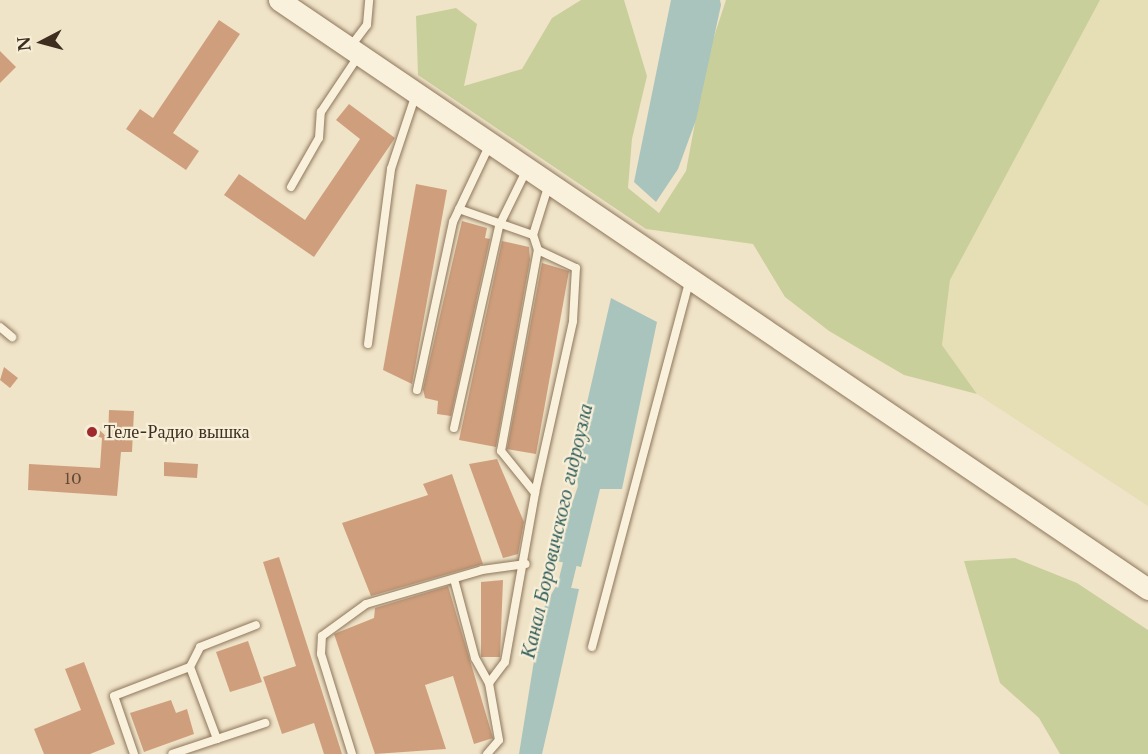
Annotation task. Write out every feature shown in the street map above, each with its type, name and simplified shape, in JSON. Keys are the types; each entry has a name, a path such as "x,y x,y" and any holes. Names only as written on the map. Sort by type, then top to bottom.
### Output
{"main road":[{"path":"279,0 528,168 688,282 1148,589"}],"lane":[{"path":"291,187 320,138 321,112 367,25 369,0"},
{"path":"368,344 391,169 416,92"},
{"path":"417,390 459,209 491,143"},
{"path":"454,428 499,226 528,168"},
{"path":"534,493 501,450 538,250 533,235 549,183"},
{"path":"459,209 499,226 533,235"},
{"path":"489,683 506,662 526,564 534,493 573,321 576,268 538,250"},
{"path":"592,647 688,282"},
{"path":"0,327 12,337"},
{"path":"352,754 321,654 322,636 366,604 511,562 526,564"},
{"path":"454,579 475,658 489,683 499,740 487,754"},
{"path":"134,754 114,696 190,667 200,647 256,625"},
{"path":"190,667 217,739"},
{"path":"172,754 265,723"}],"shaded area":[{"path":"1100,0 1148,0 1148,506 977,394 942,345 950,280"}],"green space":[{"path":"581,0 624,0 647,76 632,139 628,188 659,213 686,171 707,58 726,0 1100,0 950,280 942,345 977,394 904,375 829,331 785,297 753,244 646,229 418,75 416,16 456,8 477,24 464,86 522,69 552,18"},
{"path":"1015,558 1077,583 1148,630 1148,754 1060,754 1039,718 1000,683 964,561"}],"water":[{"path":"671,0 720,0 721,5 696,120 678,169 656,202 634,182"},
{"path":"611,298 657,322 622,489 600,489 581,567 553,560 578,486 575,455"},
{"path":"556,586 579,589 542,754 519,754 542,611"}],"building":[{"path":"219,20 240,34 173,133 199,151 186,170 126,129 140,109 153,118"},
{"path":"0,51 16,67 0,83"},
{"path":"349,104 395,138 314,257 224,195 239,174 305,220 360,139 336,120"},
{"path":"416,184 447,190 412,384 383,370"},
{"path":"462,221 487,228 485,238 490,239 451,416 437,414 438,401 425,398 423,389"},
{"path":"502,241 529,247 530,260 496,447 459,440"},
{"path":"542,263 569,271 536,454 507,449"},
{"path":"4,367 18,378 10,388 0,380"},
{"path":"109,410 134,411 132,452 121,452 117,496 28,490 29,464 100,468 102,438 86,432 95,426 108,438"},
{"path":"497,459 524,522 518,554 503,558 469,464"},
{"path":"164,462 198,464 197,478 164,476"},
{"path":"452,474 483,564 371,596 342,523 428,495 423,484"},
{"path":"279,557 342,754 324,754 314,723 282,734 263,677 296,666 263,562"},
{"path":"503,580 500,657 481,657 481,582"},
{"path":"448,586 493,738 474,744 453,676 425,685 446,749 375,754 334,634 374,618 375,608"},
{"path":"248,641 262,682 230,692 216,652"},
{"path":"84,662 115,744 90,754 44,754 34,729 81,710 65,669"},
{"path":"171,700 176,713 187,709 194,734 144,752 130,713"}],"waterway":[{"name":"Канал Боровичского гидроузла","path":"560,604 574,547"}],"place":[{"name":"Теле-Радио вышка","path":"92,432"}]}
